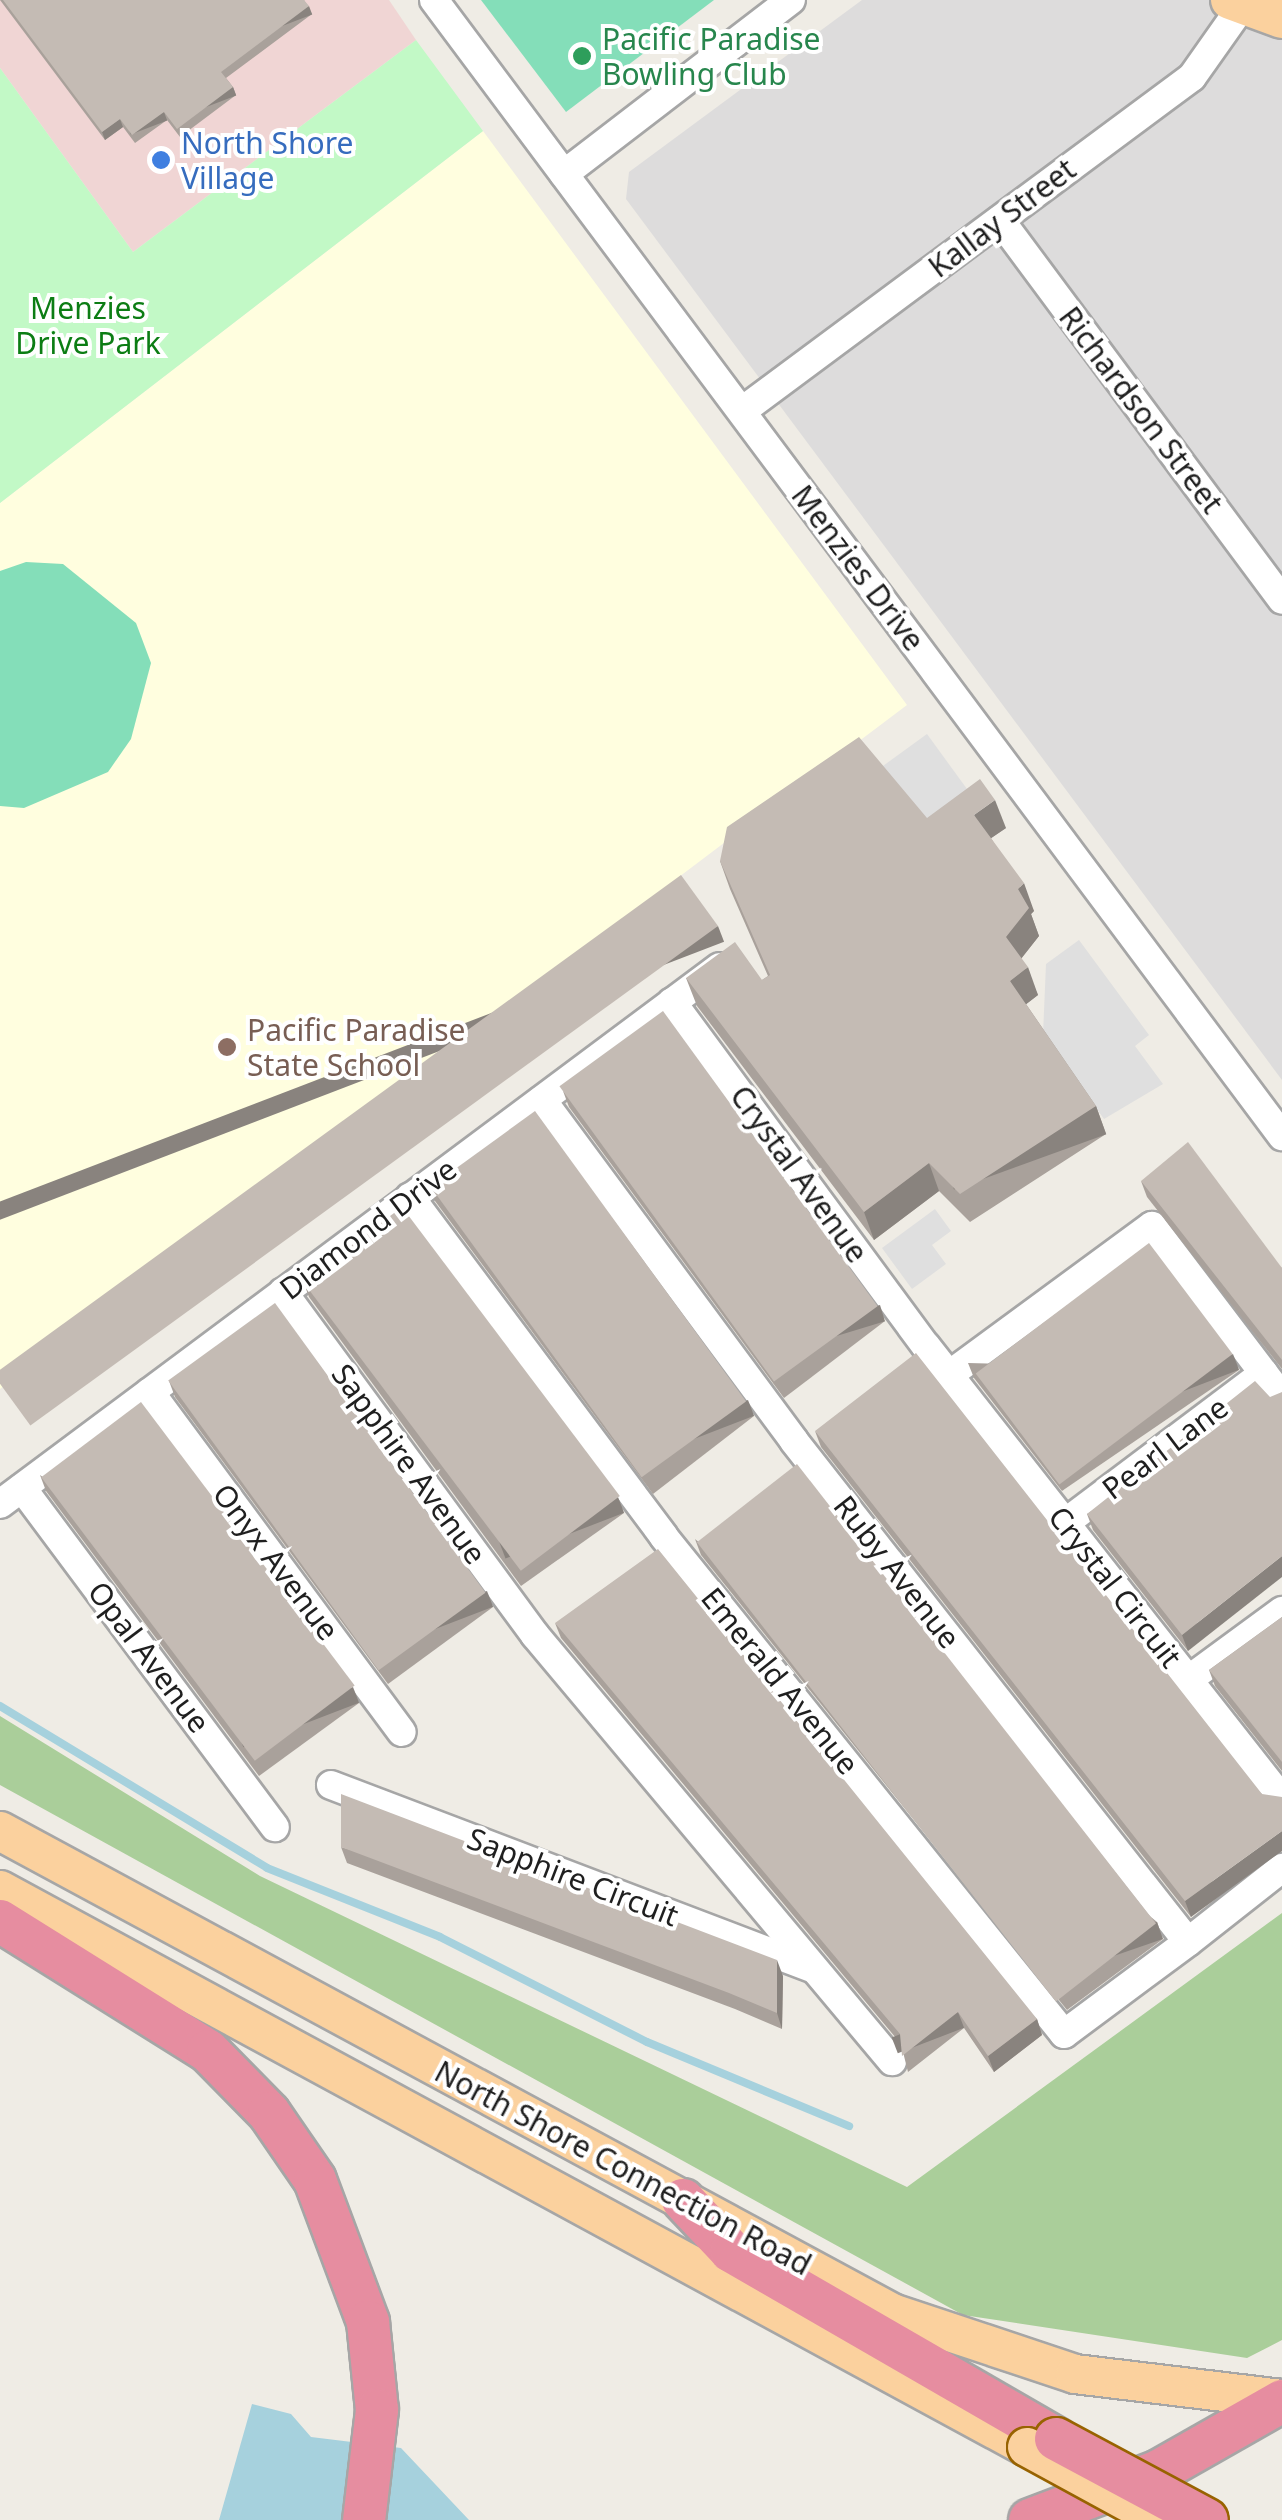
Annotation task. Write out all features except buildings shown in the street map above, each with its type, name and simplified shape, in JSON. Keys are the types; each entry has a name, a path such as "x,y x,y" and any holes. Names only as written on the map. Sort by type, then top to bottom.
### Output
{"highway":[{"path":"0,1921 208,2052 269,2113 315,2180 368,2322 377,2410 364,2520"},
{"path":"682,2200 732,2251 1042,2443 1207,2520"},
{"path":"1030,2520 1159,2471 1282,2400"}],"main road":[{"path":"1236,3 1282,19"},
{"name":"North Shore Connection Road","path":"0,1831 892,2313 977,2347 1197,2394 1282,2400"},
{"name":"North Shore Connection Road","path":"0,1890 1042,2443 1161,2520"}],"street":[{"name":"Menzies Drive","path":"434,0 1282,1136"},
{"path":"564,174 792,0"},
{"name":"Kallay Street","path":"742,411 1192,77 1236,3"},
{"name":"Richardson Street","path":"1000,220 1282,600"},
{"name":"Diamond Drive","path":"11,1496 738,954"},
{"name":"Crystal Avenue","path":"672,1002 926,1346"},
{"name":"Ruby Avenue","path":"542,1100 794,1441 1188,1942"},
{"name":"Emerald Avenue","path":"410,1197 664,1537 1064,2034 1188,1942"},
{"path":"949,1375 1152,1226 1282,1397"},
{"name":"Sapphire Avenue","path":"283,1292 535,1635"},
{"name":"Crystal Circuit","path":"926,1346 1282,1799"},
{"name":"Pearl Lane","path":"1065,1523 1264,1374"},
{"name":"Onyx Avenue","path":"150,1392 402,1732"},
{"name":"Opal Avenue","path":"11,1496 275,1827"},
{"path":"1188,1680 1282,1611"},
{"name":"Sapphire Circuit","path":"535,1635 892,2062"},
{"name":"Sapphire Circuit","path":"331,1785 815,1970"},
{"path":"1188,1942 1282,1868"}],"shaded area":[{"name":"North Shore Village","path":"0,0 389,0 416,40 133,252 0,68"},
{"path":"862,0 1282,0 1282,1080 626,199 629,172"},
{"name":"Pacific Paradise State School","path":"483,131 907,705 0,1389 0,503"},
{"path":"927,734 983,811 937,844 881,768"},
{"path":"1079,940 1149,1035 1135,1046 1163,1084 1104,1119 1043,1035 1046,964"},
{"path":"935,1209 951,1231 932,1245 946,1264 912,1289 882,1248"}],"green space":[{"name":"Pacific Paradise Bowling Club","path":"481,0 714,0 566,112"},
{"name":"Menzies Drive Park","path":"416,40 483,131 0,503 0,68 133,252"},
{"path":"26,562 63,564 136,623 151,663 131,739 108,772 24,808 0,806 0,571"},
{"path":"0,1716 260,1876 907,2187 1282,1913 1282,2340 1247,2358 963,2315 0,1785"}],"water":[{"path":"252,2404 291,2414 311,2437 401,2448 469,2520 219,2520"}],"waterway":[{"path":"0,1706 267,1868 440,1937 647,2042 849,2126"}],"place":[{"name":"Pacific Paradise Bowling Club","path":"582,56"},
{"name":"North Shore Village","path":"161,160"},
{"name":"Pacific Paradise State School","path":"227,1047"}]}
